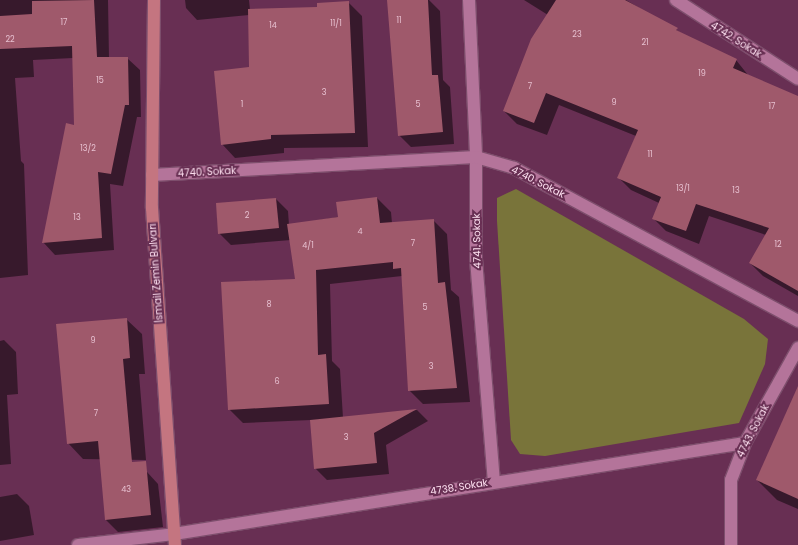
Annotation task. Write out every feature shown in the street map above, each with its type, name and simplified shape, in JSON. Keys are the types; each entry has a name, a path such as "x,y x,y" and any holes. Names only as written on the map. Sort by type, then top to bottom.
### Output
{"main road":[{"name":"İsmail Zemin Bulvarı","path":"154,0 152,175 175,540"}],"street":[{"name":"4741. Sokak","path":"469,0 476,157 476,259 494,481"},
{"name":"4742. Sokak","path":"676,0 798,79"},
{"name":"4740. Sokak","path":"152,175 476,157 514,168 798,322"},
{"name":"4743. Sokak","path":"731,545 731,480 745,443 798,348"},
{"name":"4738. Sokak","path":"78,545 175,540 494,481 745,443"}],"shaded area":[{"path":"516,189 744,319 768,339 765,364 739,423 545,456 520,454 511,440 497,221 497,198"}],"building":[{"path":"94,0 97,57 128,57 129,105 125,105 111,174 98,172 102,238 42,243 66,123 74,125 72,46 0,49 0,16 32,14 32,1"},
{"path":"387,0 428,0 432,75 438,75 443,132 398,136"},
{"path":"556,0 625,0 678,28 676,30 737,59 733,68 798,96 798,291 749,263 769,228 696,204 686,231 652,219 661,197 617,178 638,130 546,93 534,123 503,111 531,39"},
{"path":"349,1 355,133 271,135 271,139 221,145 214,71 249,67 248,9 317,7 317,3"},
{"path":"377,197 380,223 434,219 438,283 445,282 457,388 408,391 401,268 393,269 393,262 316,270 318,355 326,354 329,404 228,410 221,282 295,279 287,224 338,217 336,202"},
{"path":"276,198 279,228 218,234 216,203"},
{"path":"127,318 130,358 123,359 132,462 146,461 151,515 105,520 98,441 67,444 56,324"},
{"path":"798,386 798,499 756,480"},
{"path":"417,409 374,433 377,463 314,469 310,420"}]}
